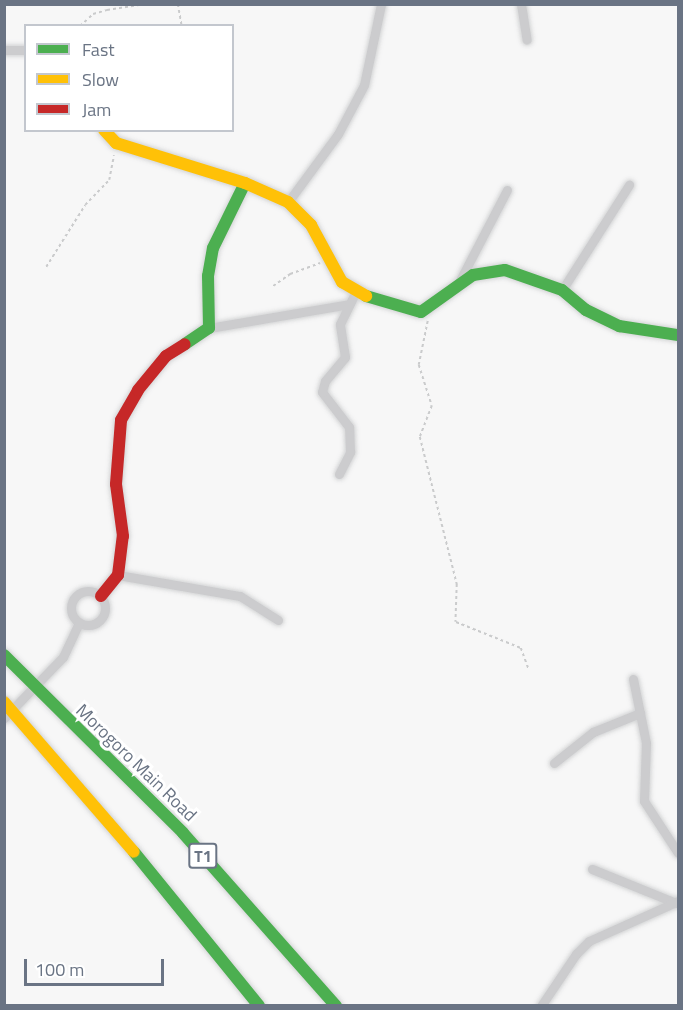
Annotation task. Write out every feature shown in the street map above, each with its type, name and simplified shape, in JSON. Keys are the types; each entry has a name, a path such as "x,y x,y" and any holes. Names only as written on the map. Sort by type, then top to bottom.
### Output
{"main road":[{"path":"106,132 116,143 245,183 288,202 311,225 352,298 409,311 430,308 458,284 473,275 505,270 562,290 586,310 619,326 678,335"},
{"path":"101,596 118,575 123,536 116,484 121,420 138,390 165,356 209,328 208,276 213,248 245,183"},
{"name":"Morogoro Main Road","path":"4,655 183,833 336,1005"},
{"path":"7,710 137,855 259,1005"}],"street":[{"path":"288,202 338,134 364,85 381,4"},
{"path":"521,4 527,40"},
{"path":"4,50 24,50"},
{"path":"562,290 629,185"},
{"path":"458,284 507,190"},
{"path":"209,328 352,298"},
{"path":"339,474 350,452 349,427 322,392 325,381 345,357 340,324 352,298"},
{"path":"118,575 240,596 278,620"},
{"path":"87,590 101,596 104,615 88,625 79,623 70,611 74,596 87,590"},
{"path":"7,710 36,689 63,657 79,623"},
{"path":"633,679 646,743 644,801 678,853"},
{"path":"554,763 593,732 640,713"},
{"path":"592,869 677,902"},
{"path":"541,1005 576,954 589,941 677,902"}],"path":[{"path":"82,24 93,15 107,10 144,4"},
{"path":"178,4 182,24"},
{"path":"46,267 85,205 109,180 116,143"},
{"path":"273,286 291,274 329,259"},
{"path":"430,308 420,365 432,406 420,437 457,584 456,622 521,648 529,670"}],"traffic: fast":[{"path":"185,344 209,328 208,276 213,248 245,183"},
{"path":"366,296 421,312 473,275 505,270 562,290 586,310 619,326 678,335"},
{"path":"4,655 183,833 336,1006"},
{"path":"134,852 259,1006"}],"traffic: slow":[{"path":"106,132 116,143 245,183 288,202 311,225 342,282 366,296"},
{"path":"4,702 134,852"}],"traffic: jam":[{"path":"101,596 118,575 123,536 116,484 121,420 138,390 166,356 185,344"}]}
